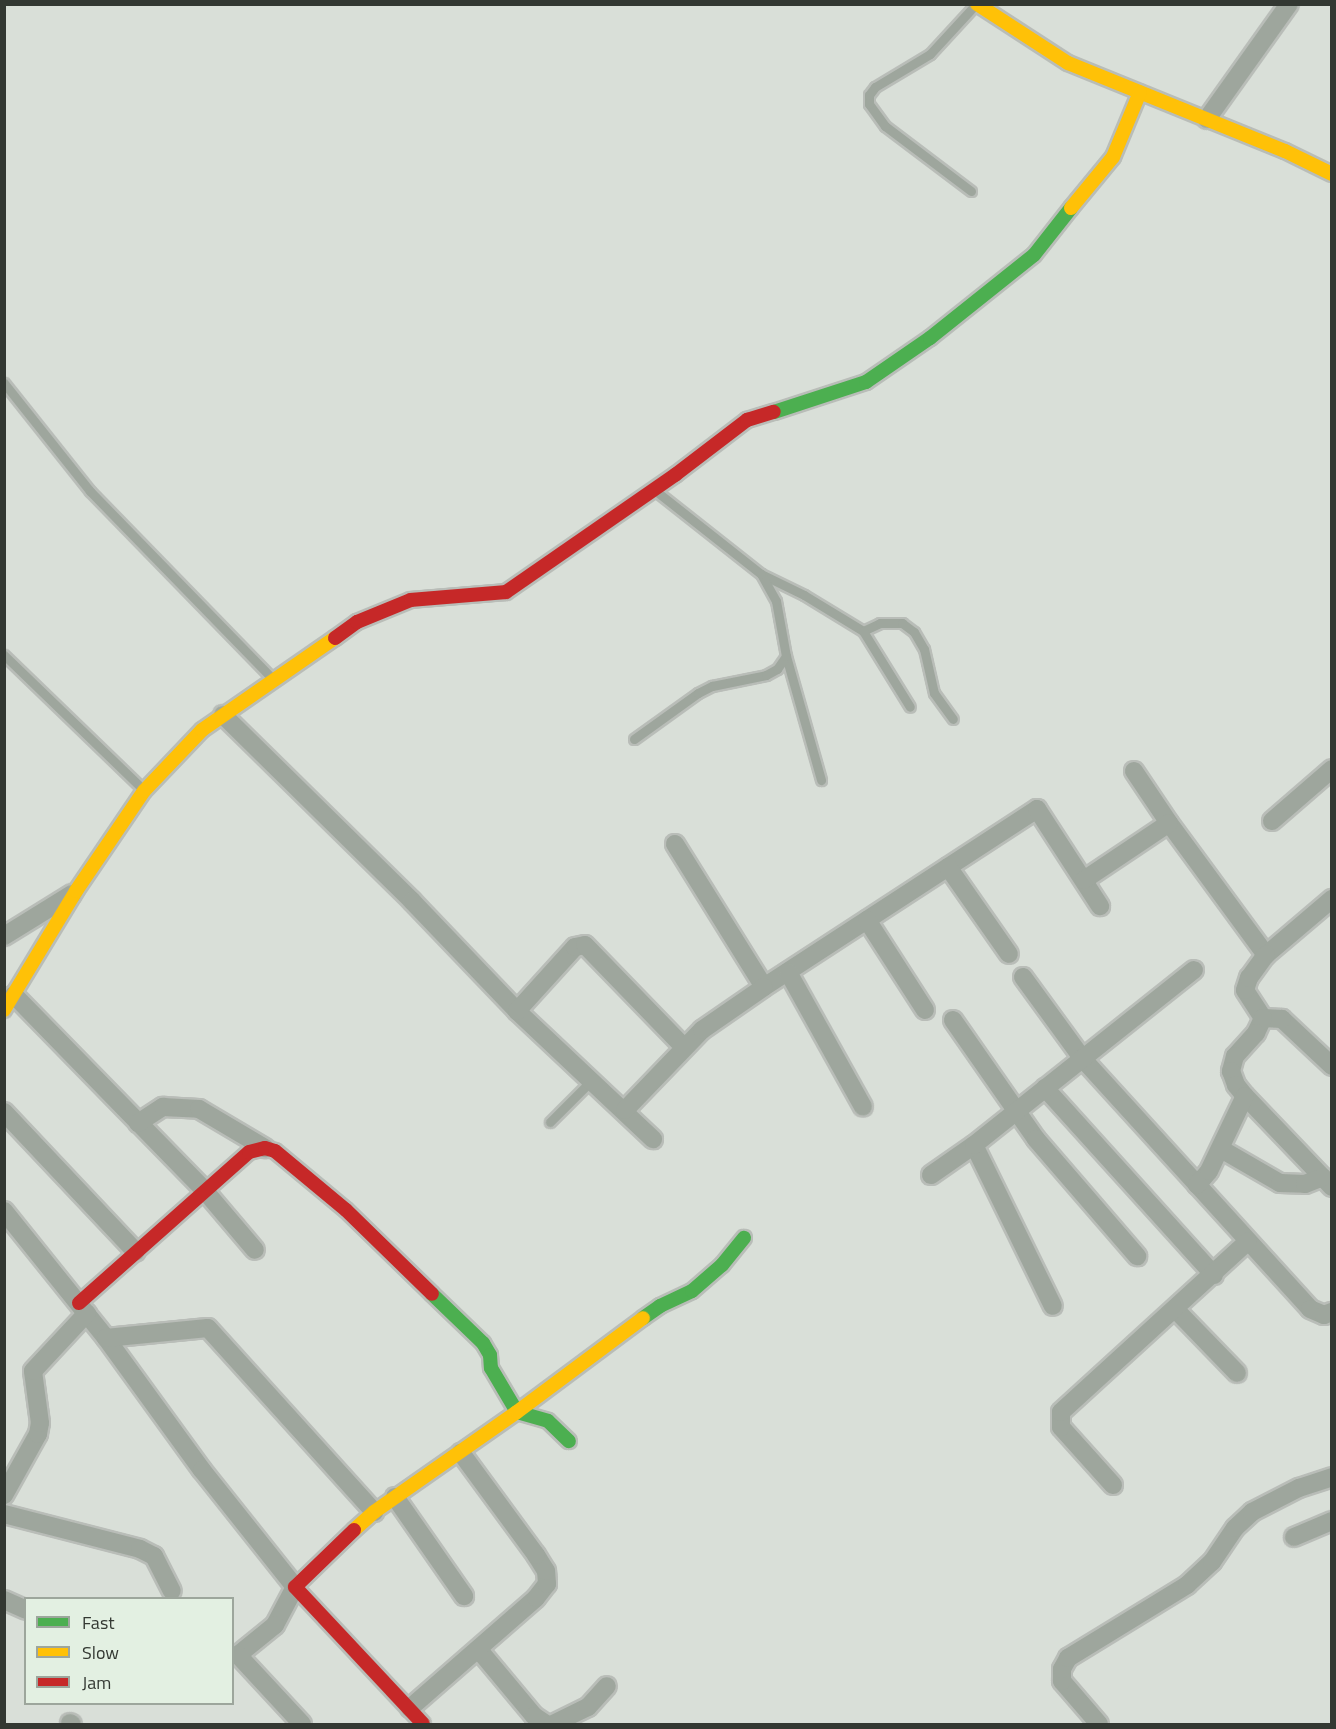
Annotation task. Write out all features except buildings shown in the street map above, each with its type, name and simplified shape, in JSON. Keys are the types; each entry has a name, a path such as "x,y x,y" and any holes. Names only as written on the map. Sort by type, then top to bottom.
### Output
{"street":[{"path":"976,4 1068,63 1285,151 1332,174"},
{"path":"1207,119 1289,4"},
{"path":"255,1250 205,1191 138,1123 9,1003 76,891 144,790 202,730 357,622 411,600 506,592 654,490 747,420 866,382 930,338 1034,255 1113,158 1140,92"},
{"path":"224,715 412,901 517,1011 625,1110 653,1139"},
{"path":"1272,821 1332,770"},
{"path":"1134,771 1169,823 1266,955"},
{"path":"625,1110 684,1047 716,1019 1037,809 1100,906"},
{"path":"1084,880 1169,823"},
{"path":"675,844 764,987"},
{"path":"948,867 1009,954"},
{"path":"4,936 76,891"},
{"path":"1263,1018 1245,990 1249,978 1266,955 1332,899"},
{"path":"867,920 925,1010"},
{"path":"517,1011 575,947 585,945 684,1047"},
{"path":"931,1175 974,1145 1194,970"},
{"path":"788,972 863,1107"},
{"path":"1023,977 1082,1058 1310,1309 1324,1315 1332,1312"},
{"path":"1263,1018 1282,1019 1332,1066"},
{"path":"1263,1018 1257,1033 1232,1063 1233,1078 1245,1096 1327,1182"},
{"path":"953,1020 1015,1111 1137,1256"},
{"path":"1045,1088 1214,1275"},
{"path":"1197,1185 1209,1171 1221,1149 1245,1096"},
{"path":"138,1123 163,1107 199,1109 265,1148 275,1150 346,1210 483,1343 490,1355 491,1368 517,1412 548,1421 569,1441"},
{"path":"4,1112 136,1252"},
{"path":"974,1145 1053,1306"},
{"path":"4,1495 38,1434 40,1423 33,1371 83,1308 136,1252 249,1152 265,1148"},
{"path":"1221,1149 1280,1183 1327,1182"},
{"path":"4,1211 83,1308 202,1470 295,1587 366,1666 410,1708 423,1725"},
{"path":"302,1725 234,1654 275,1625 295,1587 313,1567 374,1512 461,1453 624,1331 660,1306 692,1291 722,1265 744,1238"},
{"path":"1113,1485 1061,1427 1061,1412 1214,1275 1248,1241"},
{"path":"1175,1309 1237,1372"},
{"path":"106,1338 208,1328 374,1512"},
{"path":"410,1708 479,1650 536,1598 548,1584 546,1571 536,1555 461,1453"},
{"path":"1099,1725 1062,1681 1062,1669 1068,1658 1187,1585 1212,1562 1234,1528 1252,1512 1299,1488 1332,1477"},
{"path":"395,1497 464,1596"},
{"path":"4,1514 140,1549 154,1556 172,1596"},
{"path":"1294,1537 1332,1521"},
{"path":"4,1599 24,1609"},
{"path":"479,1650 534,1716 546,1725"},
{"path":"554,1725 588,1707 606,1686"}],"lane":[{"path":"971,191 885,126 869,104 869,95 875,87 930,54 976,4"},
{"path":"4,383 90,491 274,680"},
{"path":"654,490 761,574 804,595 863,631 910,707"},
{"path":"761,574 776,601 786,656 821,780"},
{"path":"863,631 880,623 902,623 914,632 924,649 934,693 952,718"},
{"path":"4,655 144,790"},
{"path":"634,739 698,693 718,685 766,675 783,663 786,656"},
{"path":"550,1122 591,1081"}],"traffic: fast":[{"path":"774,412 866,382 930,338 1034,255 1071,208"},
{"path":"643,1318 660,1306 692,1291 722,1265 744,1238"},
{"path":"432,1294 483,1343 490,1355 491,1368 517,1412 548,1421 569,1441"}],"traffic: slow":[{"path":"977,4 1068,63 1285,151 1332,174"},
{"path":"1071,208 1113,157 1140,92"},
{"path":"4,1010 76,891 144,791 202,730 335,638"},
{"path":"354,1530 374,1512 517,1412 643,1318"}],"traffic: jam":[{"path":"335,638 357,622 411,600 506,592 675,475 747,420 774,412"},
{"path":"79,1303 249,1152 265,1148 275,1151 346,1210 432,1294"},
{"path":"354,1530 295,1587 423,1724"}]}
